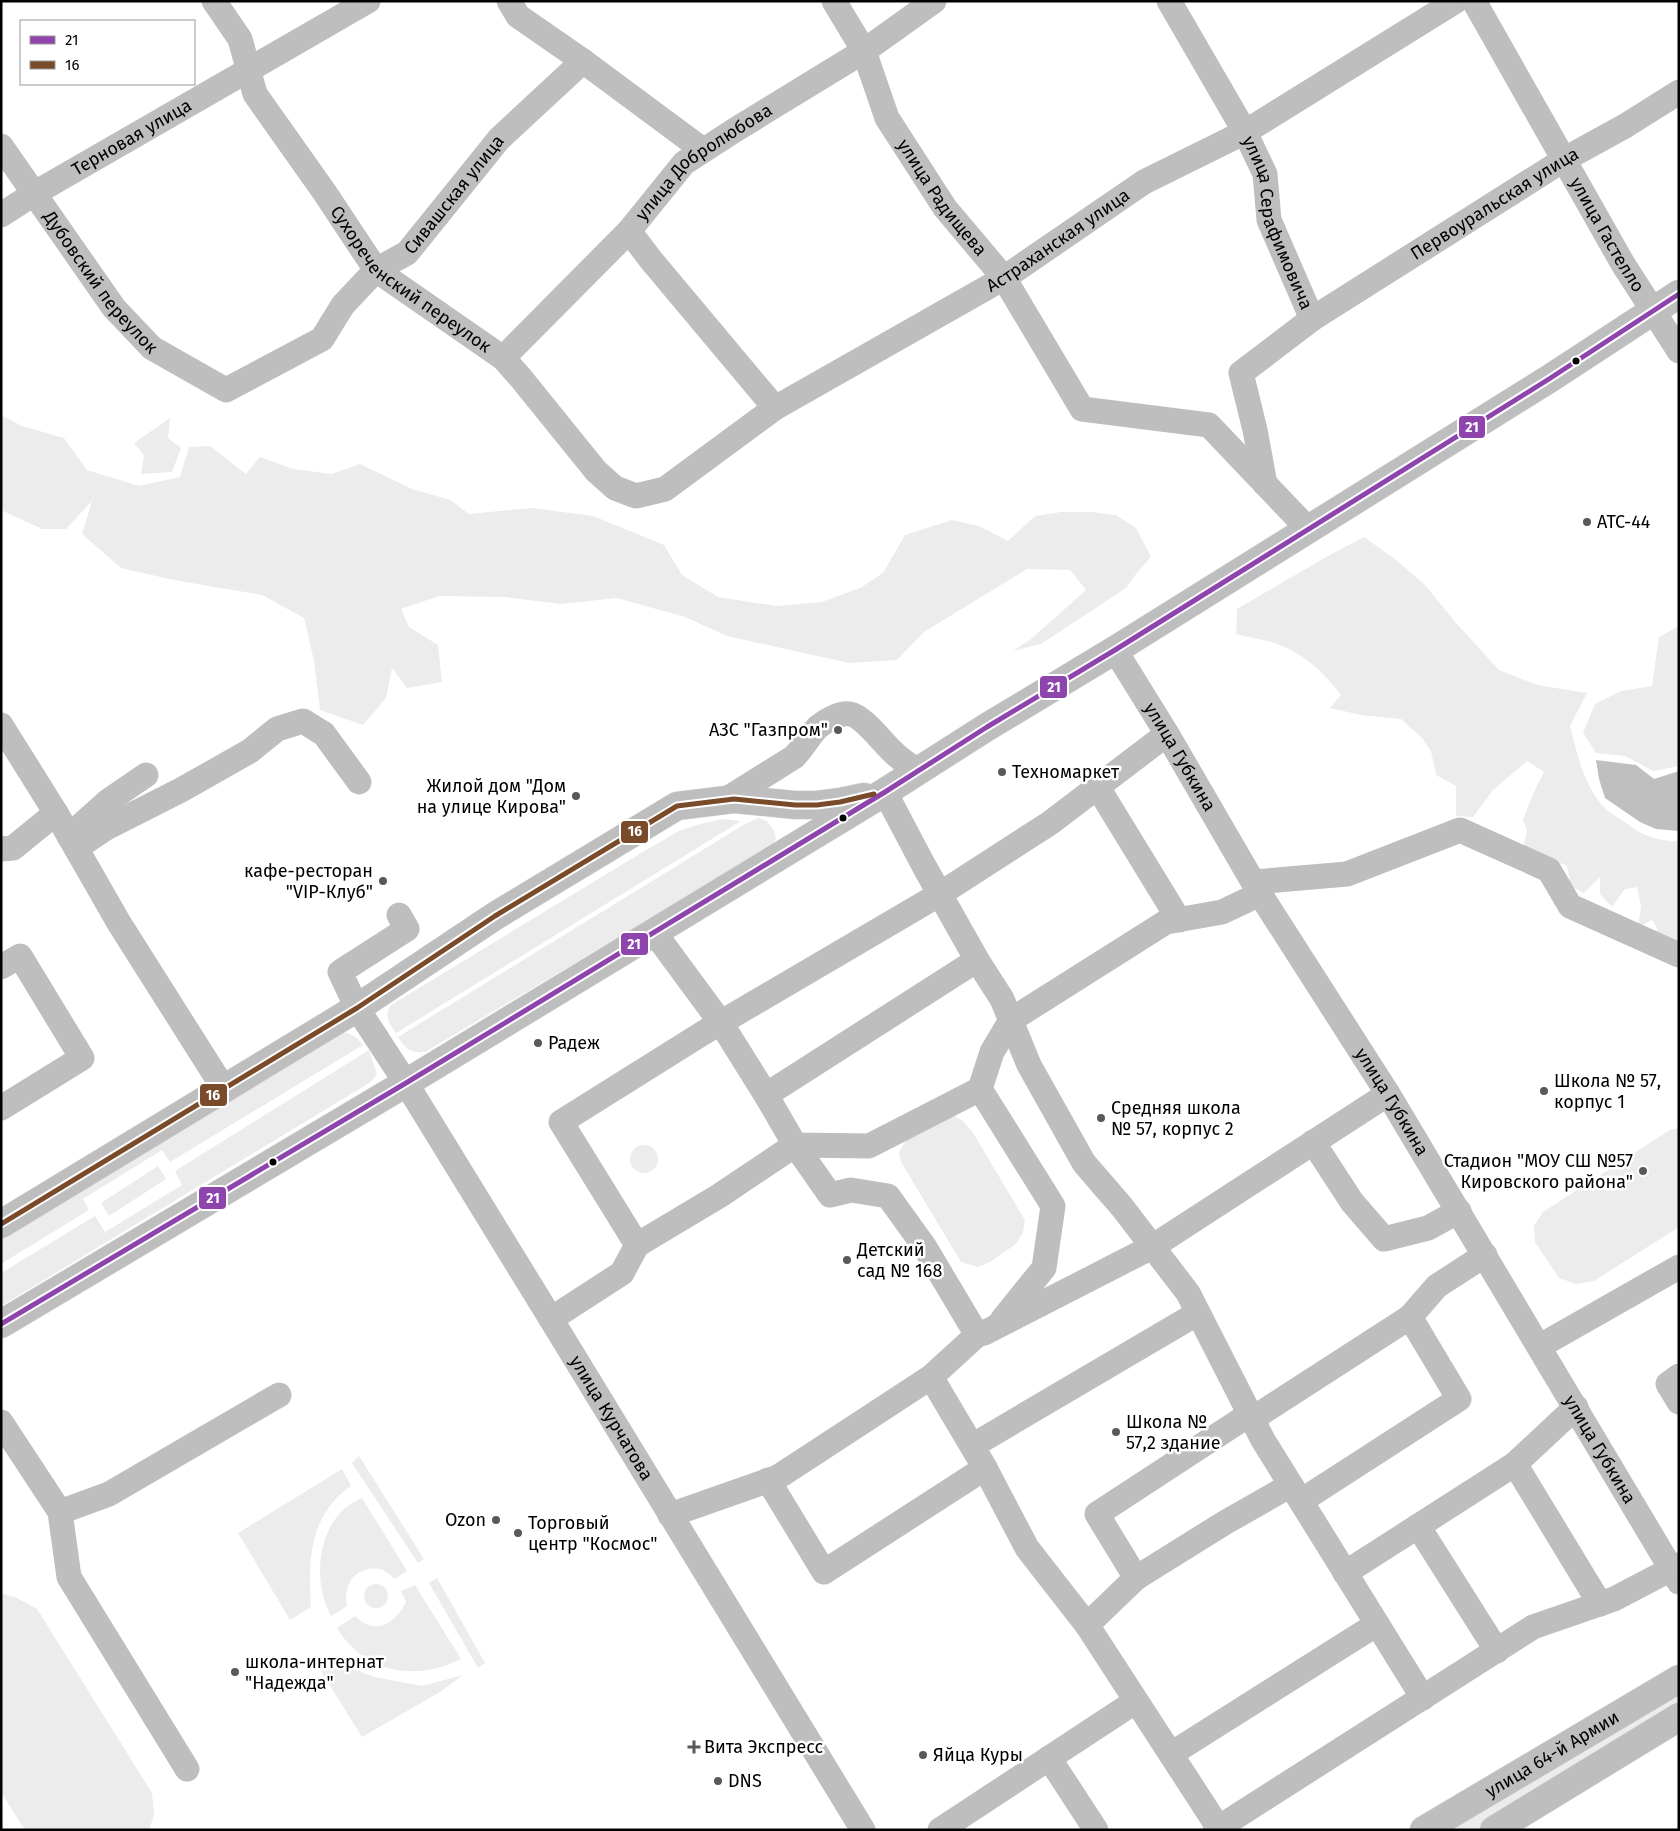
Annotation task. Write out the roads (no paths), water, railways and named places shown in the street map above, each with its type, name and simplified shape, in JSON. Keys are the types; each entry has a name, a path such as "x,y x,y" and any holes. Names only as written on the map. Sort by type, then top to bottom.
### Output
{"main road":[{"path":"1,1324 406,1083 885,792 1549,379 1679,294"},
{"path":"1,1224 357,1008 496,916 677,806 734,799 795,805 817,805 885,792"},
{"name":"улица 64-й Армии","path":"1424,1830 1679,1679"},
{"name":"улица 64-й Армии","path":"1494,1830 1679,1717"}],"street":[{"name":"Сухореченский переулок","path":"214,1 240,39 255,94 325,193 376,270 502,358 520,377 596,471 615,488 636,496 665,489"},
{"name":"Терновая улица","path":"1,215 35,193 368,1"},
{"path":"509,1 518,16 584,61 703,150"},
{"name":"улица Радищева","path":"834,1 864,51 887,118 945,208 1004,278 1082,409 1209,425 1308,529"},
{"name":"улица Добролюбова","path":"502,358 629,231 684,163 864,51 934,1"},
{"name":"улица Серафимовича","path":"1169,1 1245,132 1265,174 1268,220 1312,319 1240,372 1255,430 1265,484"},
{"name":"Астраханская улица","path":"665,489 775,408 1004,278 1144,182 1245,132 1456,1"},
{"name":"улица Гастелло","path":"1474,1 1624,264 1679,351"},
{"name":"Сивашская улица","path":"226,390 322,339 343,305 376,270 407,253 499,139 584,61"},
{"name":"Первоуральская улица","path":"1312,319 1565,159 1625,126 1679,92"},
{"name":"Дубовский переулок","path":"1,146 114,308 152,348 226,390"},
{"path":"629,231 775,408"},
{"name":"улица Губкина","path":"1115,650 1257,888 1388,1094 1676,1572"},
{"path":"725,800 794,757 819,727 832,718 845,714 850,714 864,723 903,761 918,770"},
{"path":"72,842 106,828 182,790 250,751 277,729 303,721 324,734 359,782"},
{"path":"1,725 56,813 120,923 224,1090"},
{"path":"637,1245 561,1122 721,1023 940,894 1050,823 1166,734"},
{"path":"72,842 108,801 146,775"},
{"path":"1097,786 1179,920"},
{"path":"885,792 977,960 1002,999 1029,1065 1084,1163 1122,1207 1188,1293 1263,1440 1423,1698"},
{"path":"1,849 13,848 56,813"},
{"path":"551,1318 622,1273 637,1245 719,1196 795,1145 869,1146 980,1089 992,1052 1011,1020 1166,922 1222,912 1257,888 1347,874 1460,830 1549,870 1570,906 1679,955"},
{"name":"улица Курчатова","path":"399,915 408,929 381,937 336,966 357,1008 406,1083 551,1318 863,1830"},
{"path":"654,932 721,1023 795,1145 830,1195 851,1190 888,1196 987,1331"},
{"path":"1,967 20,956 82,1058 1,1108"},
{"path":"766,1095 977,960"},
{"path":"670,1515 778,1477 931,1377 987,1331 1044,1268 1053,1206 980,1089"},
{"path":"987,1331 1152,1247 1388,1094"},
{"path":"1313,1142 1352,1202 1384,1239 1428,1228 1459,1211"},
{"path":"1136,1578 1097,1514 1410,1317 1436,1286 1485,1255"},
{"path":"1540,1346 1679,1268"},
{"path":"972,1446 1198,1313"},
{"path":"1087,1625 1136,1578 1226,1522 1296,1493 1459,1399 1410,1317"},
{"path":"1679,1376 1668,1384 1679,1402"},
{"path":"931,1377 985,1468 1027,1548 1087,1625 1217,1828 1533,1628 1614,1599 1676,1572"},
{"path":"60,1512 109,1494 279,1395"},
{"path":"1345,1573 1515,1464 1576,1408"},
{"path":"1,1422 60,1512 69,1577 187,1769"},
{"path":"1515,1464 1600,1604"},
{"path":"768,1480 824,1572 985,1468"},
{"path":"1418,1526 1497,1651"},
{"path":"1171,1754 1377,1624"},
{"path":"940,1830 1136,1701"},
{"path":"1049,1758 1096,1830"}],"place":[{"name":"АТС-44","path":"1587,522"},
{"name":"АЗС \"Газпром\"","path":"838,730"},
{"name":"Техномаркет","path":"1002,772"},
{"name":"Жилой дом \"Дом на улице Кирова\"","path":"576,796"},
{"name":"кафе-ресторан \"VIP-Клуб\"","path":"383,881"},
{"name":"Радеж","path":"538,1043"},
{"name":"Школа № 57, корпус 1","path":"1544,1091"},
{"name":"Средняя школа № 57, корпус 2","path":"1101,1118"},
{"name":"Стадион \"МОУ СШ №57 Кировского района\"","path":"1643,1171"},
{"name":"Детский сад № 168","path":"847,1260"},
{"name":"Школа № 57,2 здание","path":"1116,1432"},
{"name":"Ozon","path":"496,1520"},
{"name":"Торговый центр \"Космос\"","path":"518,1533"},
{"name":"школа-интернат \"Надежда\"","path":"235,1672"},
{"name":"Вита Экспресс","path":"694,1747"},
{"name":"Яйца Куры","path":"923,1755"},
{"name":"DNS","path":"718,1781"}]}
